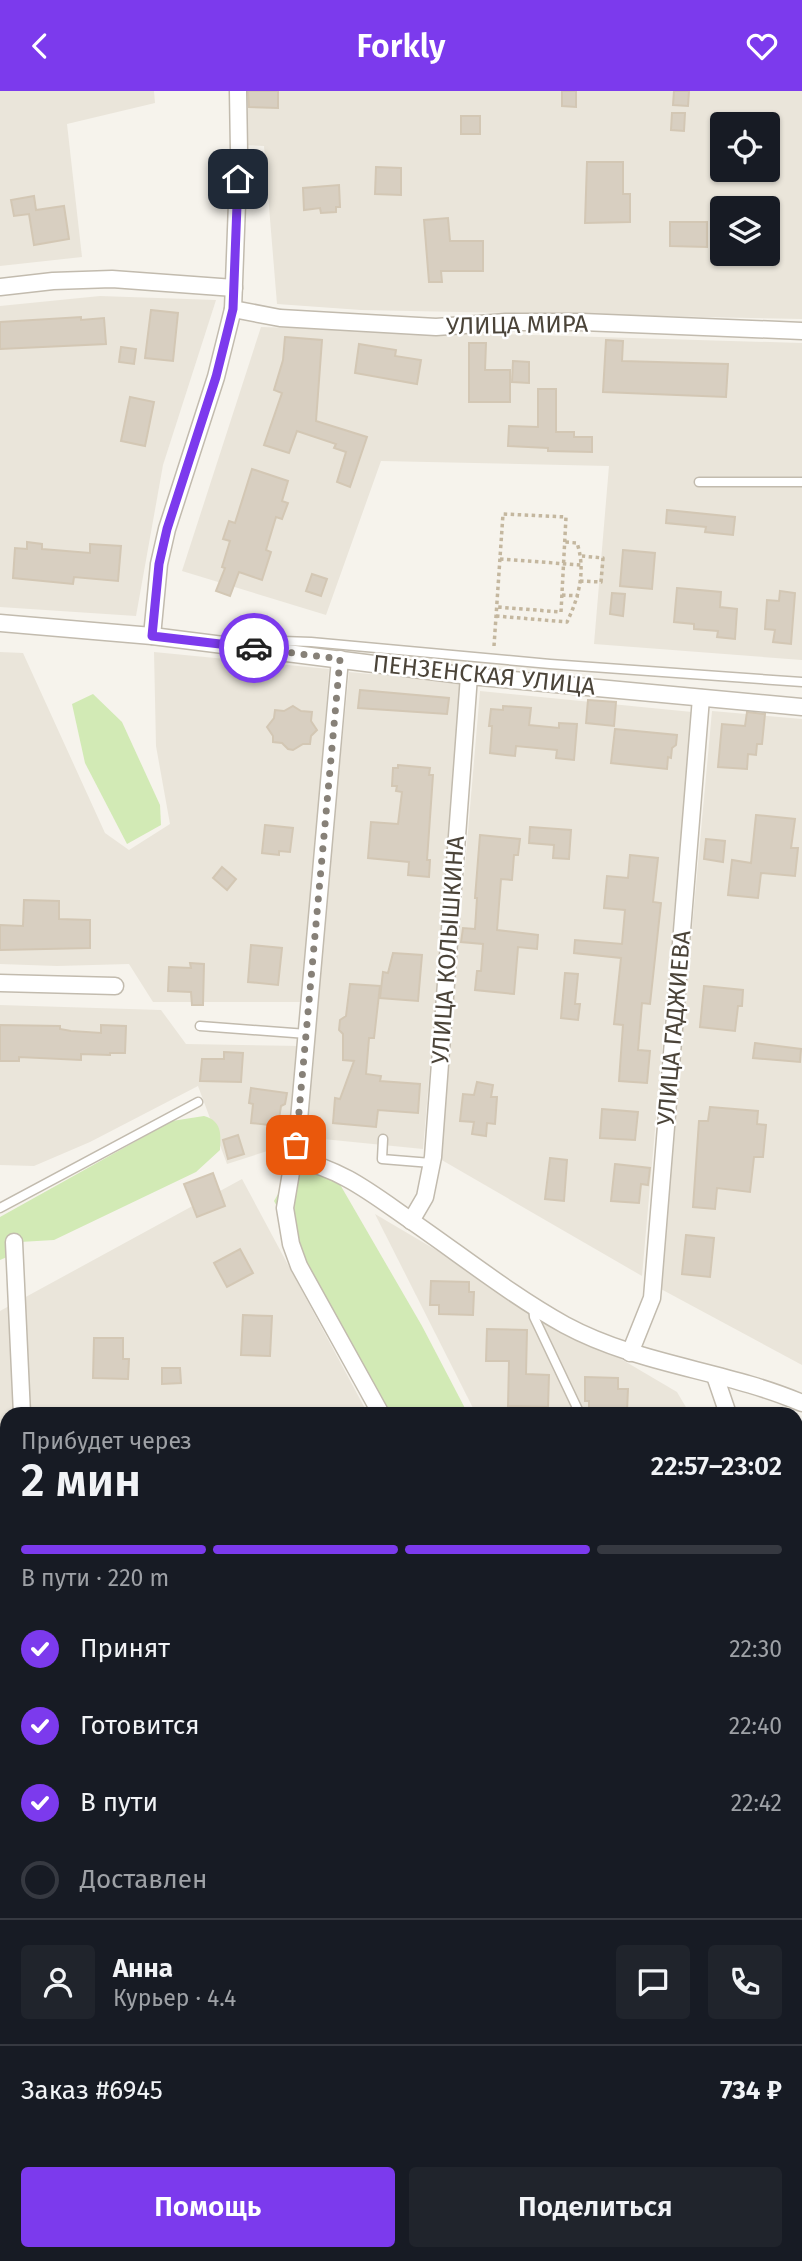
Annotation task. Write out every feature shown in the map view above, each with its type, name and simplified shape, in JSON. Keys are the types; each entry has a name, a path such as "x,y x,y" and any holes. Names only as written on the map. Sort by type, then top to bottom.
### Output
{"street":[{"path":"152,636 159,564 167,529 216,377 233,309 238,91"},
{"path":"0,287 53,281 112,279 234,288"},
{"name":"УЛИЦА МИРА","path":"233,309 280,318 436,327 506,322 582,322 802,331"},
{"name":"ПЕНЗЕНСКАЯ УЛИЦА","path":"0,622 152,636 469,676 802,706"},
{"path":"340,659 307,1034 294,1159 285,1208 291,1244 299,1266 377,1407"},
{"name":"УЛИЦА КОЛЫШКИНА","path":"411,1221 425,1197 431,1163 469,676"},
{"name":"УЛИЦА ГАДЖИЕВА","path":"630,1353 652,1298 701,698"},
{"path":"0,983 115,986"},
{"path":"294,1159 322,1165 347,1178 533,1306 595,1340 630,1353 769,1389 802,1403"},
{"path":"14,1242 22,1407"},
{"path":"715,1375 726,1407"}],"lane":[{"path":"699,482 802,482"},
{"path":"152,636 311,642 493,659 802,682"},
{"path":"201,1026 307,1034"},
{"path":"0,1208 198,1102"},
{"path":"383,1139 382,1159 431,1163"},
{"path":"533,1306 534,1317 577,1407"}],"path":[{"path":"493,659 503,514 566,517 561,612 497,607"},
{"path":"496,616 568,622 579,596 581,556 577,543 564,542"},
{"path":"580,581 601,582 603,558 581,556"},
{"path":"500,559 581,565"},
{"path":"562,595 579,596"},
{"path":"531,610 531,619"}],"shaded area":[{"path":"0,91 154,91 155,103 67,124 82,257 0,266"},
{"path":"245,91 802,91 802,319 361,310 277,304 264,146 244,145"},
{"path":"100,296 216,300 163,465 136,616 0,607 0,306"},
{"path":"261,327 802,343 802,660 594,644 609,466 381,461 326,615 182,571"},
{"path":"0,652 23,653 105,833 129,850 170,824 156,746 154,652 329,669 305,1002 153,1002 129,964 0,964"},
{"path":"349,672 463,683 423,1149 303,1137"},
{"path":"480,691 692,712 642,1276 440,1159"},
{"path":"712,711 802,719 802,1365 659,1288"},
{"path":"0,1005 161,1010 186,1044 302,1046 289,1144 227,1164 198,1086 90,1142 34,1166 0,1165"},
{"path":"242,1179 364,1407 0,1407 0,1311"},
{"path":"375,1214 677,1392 686,1407 472,1407"}],"green space":[{"path":"93,694 122,722 160,805 161,825 127,844 85,763 72,704"},
{"path":"204,1116 217,1125 220,1150 196,1172 54,1240 20,1242 7,1257 0,1260 0,1217 172,1121"},
{"path":"292,1170 317,1172 338,1181 422,1326 464,1407 384,1407 274,1201"}],"building":[{"path":"248,91 278,91 278,108 249,107"},
{"path":"562,91 576,91 576,107 562,106"},
{"path":"674,91 689,91 688,106 673,105"},
{"path":"672,113 685,113 684,131 671,130"},
{"path":"461,116 480,116 480,134 461,134"},
{"path":"587,162 623,162 623,194 630,194 630,222 585,223"},
{"path":"376,167 401,168 401,195 375,194"},
{"path":"339,185 340,207 336,207 336,212 321,213 320,208 304,210 303,188"},
{"path":"34,196 36,210 64,206 69,239 34,245 29,214 14,216 11,200"},
{"path":"448,218 450,241 483,241 483,271 441,271 442,282 429,282 424,220"},
{"path":"670,222 707,222 707,247 670,246"},
{"path":"151,310 178,313 173,361 145,358"},
{"path":"81,317 81,320 104,318 106,344 0,349 0,322"},
{"path":"285,337 322,340 316,421 367,437 350,487 337,482 346,452 334,448 336,444 297,431 289,453 264,445 282,393 274,390 283,360"},
{"path":"606,340 623,341 622,361 728,364 726,397 603,392"},
{"path":"469,343 486,343 485,370 510,370 510,402 469,402"},
{"path":"359,344 396,350 395,356 421,360 417,384 355,373"},
{"path":"121,347 136,349 134,364 119,362"},
{"path":"513,361 529,362 529,383 512,382"},
{"path":"538,389 556,389 556,432 574,432 574,437 592,437 592,452 548,451 548,448 508,446 509,426 538,427"},
{"path":"130,397 154,402 145,446 121,441"},
{"path":"252,469 288,481 282,501 288,503 282,519 276,517 266,550 271,552 262,580 239,572 230,596 216,591 225,568 222,567 230,541 223,539 229,521 235,523"},
{"path":"667,510 735,517 733,535 705,532 706,527 666,523"},
{"path":"27,542 42,544 42,549 90,553 90,544 121,546 118,581 74,577 73,584 13,578 15,548 27,549"},
{"path":"623,550 655,553 652,589 620,586"},
{"path":"312,574 327,579 321,596 306,591"},
{"path":"677,588 721,592 720,607 737,609 735,639 717,637 718,631 694,629 694,624 674,622"},
{"path":"780,591 795,593 791,644 773,642 775,630 765,629 767,600 779,601"},
{"path":"612,593 625,594 623,616 610,614"},
{"path":"360,690 449,698 447,714 358,708"},
{"path":"588,700 616,702 614,726 586,723"},
{"path":"293,706 301,711 312,712 311,721 317,730 311,736 310,744 303,744 293,750 282,743 273,742 273,736 267,727 274,718 275,710 284,711"},
{"path":"503,706 531,708 529,725 559,728 559,723 577,724 574,760 556,758 557,750 516,746 515,756 490,753 491,709 503,710"},
{"path":"747,712 765,714 762,744 757,744 756,755 748,754 747,769 718,767 722,724 745,726"},
{"path":"615,729 677,735 671,758 668,757 667,769 611,763"},
{"path":"398,765 430,768 429,775 433,775 427,860 430,860 429,877 408,875 409,862 368,858 371,822 398,824 402,792 396,791 397,786 392,786 393,768 398,768"},
{"path":"756,815 795,819 791,848 798,848 795,876 761,873 758,898 728,895 732,860 751,863"},
{"path":"265,825 293,828 290,852 279,851 279,855 262,853"},
{"path":"530,827 571,830 569,859 553,858 554,845 529,843"},
{"path":"480,835 520,839 518,855 514,855 512,880 501,879 497,930 538,935 537,949 518,947 514,994 475,990 477,971 481,971 483,944 461,942 463,928 475,929"},
{"path":"706,839 725,841 723,862 704,859"},
{"path":"630,855 658,858 653,902 661,903 650,1004 642,1003 638,1050 650,1051 647,1083 619,1081 623,1025 614,1024 621,958 574,953 575,940 622,944 625,910 604,908 607,876 628,878"},
{"path":"222,867 236,879 227,890 213,878"},
{"path":"24,900 59,901 59,919 90,920 90,948 0,950 0,925 23,926"},
{"path":"251,945 282,948 278,985 248,982"},
{"path":"393,953 422,955 418,1001 380,998 383,972 388,973"},
{"path":"190,963 204,964 203,1005 192,1005 191,992 168,991 169,967 191,968"},
{"path":"565,973 578,974 575,1004 580,1004 578,1020 561,1018"},
{"path":"350,984 380,986 374,1038 369,1038 366,1074 381,1076 380,1081 420,1084 418,1113 378,1110 376,1127 333,1123 335,1098 340,1099 354,1061 343,1060 343,1034 339,1030 340,1020 346,1016"},
{"path":"704,986 743,990 735,1031 700,1027"},
{"path":"0,1025 60,1026 60,1029 71,1031 101,1033 101,1025 126,1026 125,1053 81,1054 81,1060 19,1057 19,1061 0,1061"},
{"path":"755,1043 801,1049 800,1062 753,1058"},
{"path":"224,1052 243,1053 241,1082 200,1081 202,1059 224,1059"},
{"path":"477,1082 493,1085 491,1097 497,1097 495,1124 487,1123 486,1136 472,1134 474,1122 460,1121 463,1094 474,1095"},
{"path":"251,1088 287,1093 285,1104 281,1106 278,1126 251,1123"},
{"path":"710,1107 758,1111 757,1124 766,1125 763,1157 754,1157 750,1192 717,1188 715,1209 693,1207 699,1121 708,1121"},
{"path":"602,1109 638,1112 635,1140 600,1138"},
{"path":"238,1135 244,1154 228,1159 223,1140"},
{"path":"550,1158 567,1160 564,1201 545,1199"},
{"path":"615,1164 650,1168 648,1185 641,1184 639,1203 611,1201"},
{"path":"213,1173 225,1206 197,1217 184,1184"},
{"path":"686,1235 714,1238 710,1277 682,1274"},
{"path":"240,1249 253,1273 227,1287 214,1263"},
{"path":"431,1281 469,1282 469,1292 474,1292 473,1315 439,1314 439,1305 430,1305"},
{"path":"243,1315 272,1316 270,1356 241,1355"},
{"path":"487,1329 527,1330 526,1374 549,1375 548,1407 508,1406 509,1361 486,1361"},
{"path":"94,1338 123,1338 123,1359 129,1359 128,1379 93,1378"},
{"path":"162,1368 180,1368 181,1383 162,1384"},
{"path":"585,1377 618,1378 618,1389 628,1389 627,1407 589,1407 589,1401 585,1401"}],"way so far":[{"path":"254,648 340,659 296,1145"}],"route":[{"path":"238,179 233,309 216,377 167,529 159,564 152,636 254,648"}]}
